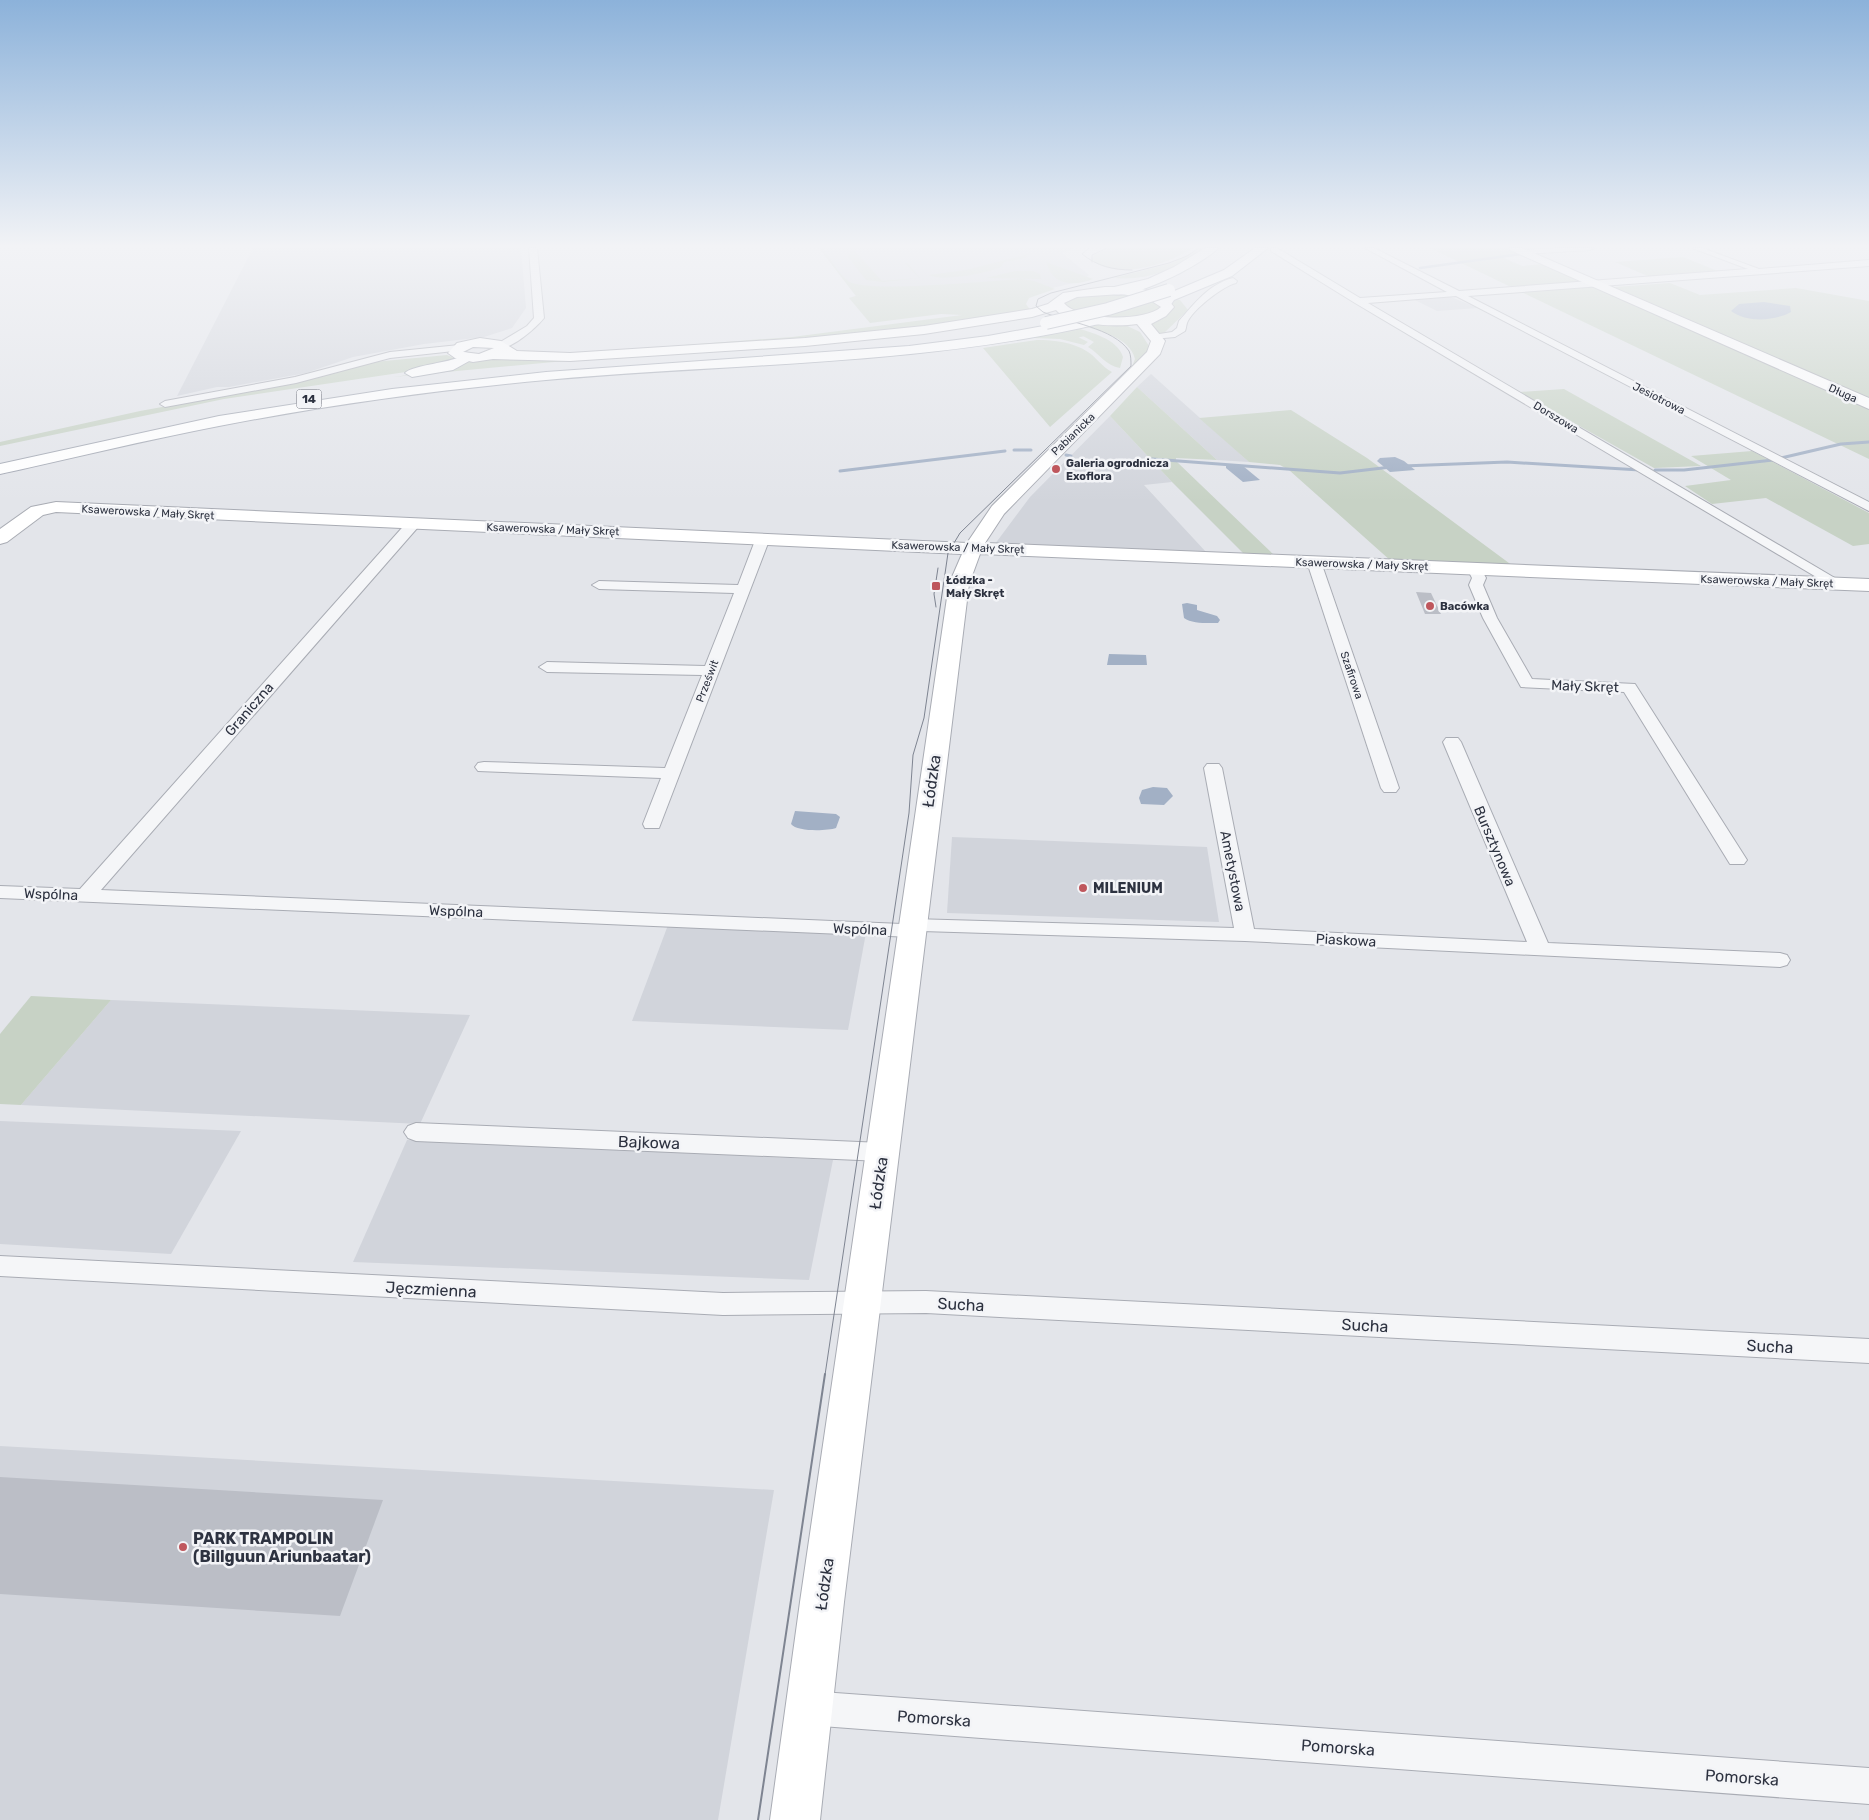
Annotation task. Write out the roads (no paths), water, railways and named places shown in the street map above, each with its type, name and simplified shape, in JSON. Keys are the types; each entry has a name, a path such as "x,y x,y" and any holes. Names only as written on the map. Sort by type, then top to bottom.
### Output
{"main road":[{"path":"393,376 448,367 464,360 459,353 494,348 548,357 848,338 894,333"},
{"name":"14","path":"0,456 211,409 382,382 538,365 874,342 947,333"},
{"name":"14","path":"0,462 220,414 389,387 533,372 883,346 985,333"},
{"path":"0,469 219,421 392,393 565,374 909,350 1027,333"},
{"path":"1145,333 1156,341"},
{"path":"1150,333 1156,341"},
{"name":"Długa","path":"1709,333 1869,404"},
{"name":"Pabianicka","path":"973,548 990,520 1002,505 1150,358 1156,341"},
{"path":"160,410 347,382"},
{"name":"Ksawerowska / Mały Skręt","path":"0,538 37,512 46,509 1869,585"},
{"name":"Łódzka","path":"795,1820 861,1302 956,598 963,572 973,548"}],"street":[{"path":"494,348 519,333"},
{"path":"494,348 520,333"},
{"path":"1156,341 1178,333"},
{"name":"Dorszowa","path":"1412,333 1838,584"},
{"name":"Jesiotrowa","path":"1533,333 1869,507"},
{"path":"160,410 296,380 383,357 459,353"},
{"name":"Graniczna","path":"85,896 414,523"},
{"name":"Prześwit","path":"652,824 763,538"},
{"name":"Szafirowa","path":"1314,562 1390,788"},
{"name":"Mały Skręt","path":"1474,568 1479,578 1476,585 1490,618 1526,684 1628,687 1737,860"},
{"path":"600,585 743,589"},
{"path":"547,667 711,671"},
{"name":"Bursztynowa","path":"1452,742 1540,949"},
{"path":"484,767 671,773"},
{"name":"Ametystowa","path":"1214,768 1245,936"},
{"name":"Wspólna","path":"0,892 912,928"},
{"name":"Piaskowa","path":"912,928 1245,936 1780,960"},
{"name":"Bajkowa","path":"416,1132 882,1152"},
{"name":"Jęczmienna","path":"0,1266 723,1304 861,1302"},
{"name":"Sucha","path":"861,1302 926,1302 1869,1352"},
{"name":"Pomorska","path":"808,1708 1869,1786"}],"water":[{"path":"1395,457 1404,461 1415,470 1390,472 1377,461 1380,458"},
{"path":"1226,465 1243,466 1260,480 1243,482 1226,468"},
{"path":"1182,604 1197,605 1197,610 1217,616 1220,620 1218,623 1210,623 1187,620 1184,618"},
{"path":"1109,654 1146,655 1147,665 1107,665"},
{"path":"1153,787 1167,788 1173,796 1164,805 1141,804 1139,798 1142,790"},
{"path":"795,811 836,814 840,817 836,828 806,830 794,827 791,824"}],"waterway":[{"path":"1781,458 1841,444 1869,442"},
{"path":"1014,450 1031,450"},
{"path":"840,471 1005,451"},
{"path":"1066,455 1071,456"},
{"path":"1152,459 1340,473 1391,467"},
{"path":"1655,470 1684,470 1773,460"},
{"path":"1403,466 1507,462 1640,470"}],"tram line":[{"path":"825,1375 909,813 913,755 924,718 948,553 960,533 1131,366 1129,351 1122,343 1106,333"},
{"path":"936,607 934,594 938,568"},
{"path":"758,1820 825,1374"}],"place":[{"name":"Galeria ogrodnicza Exoflora","path":"1056,469"},
{"name":"Łódzka - Mały Skręt","path":"936,586"},
{"name":"Bacówka","path":"1430,606"},
{"name":"MILENIUM","path":"1083,888"},
{"name":"PARK TRAMPOLIN (Billguun Ariunbaatar)","path":"183,1547"}]}
